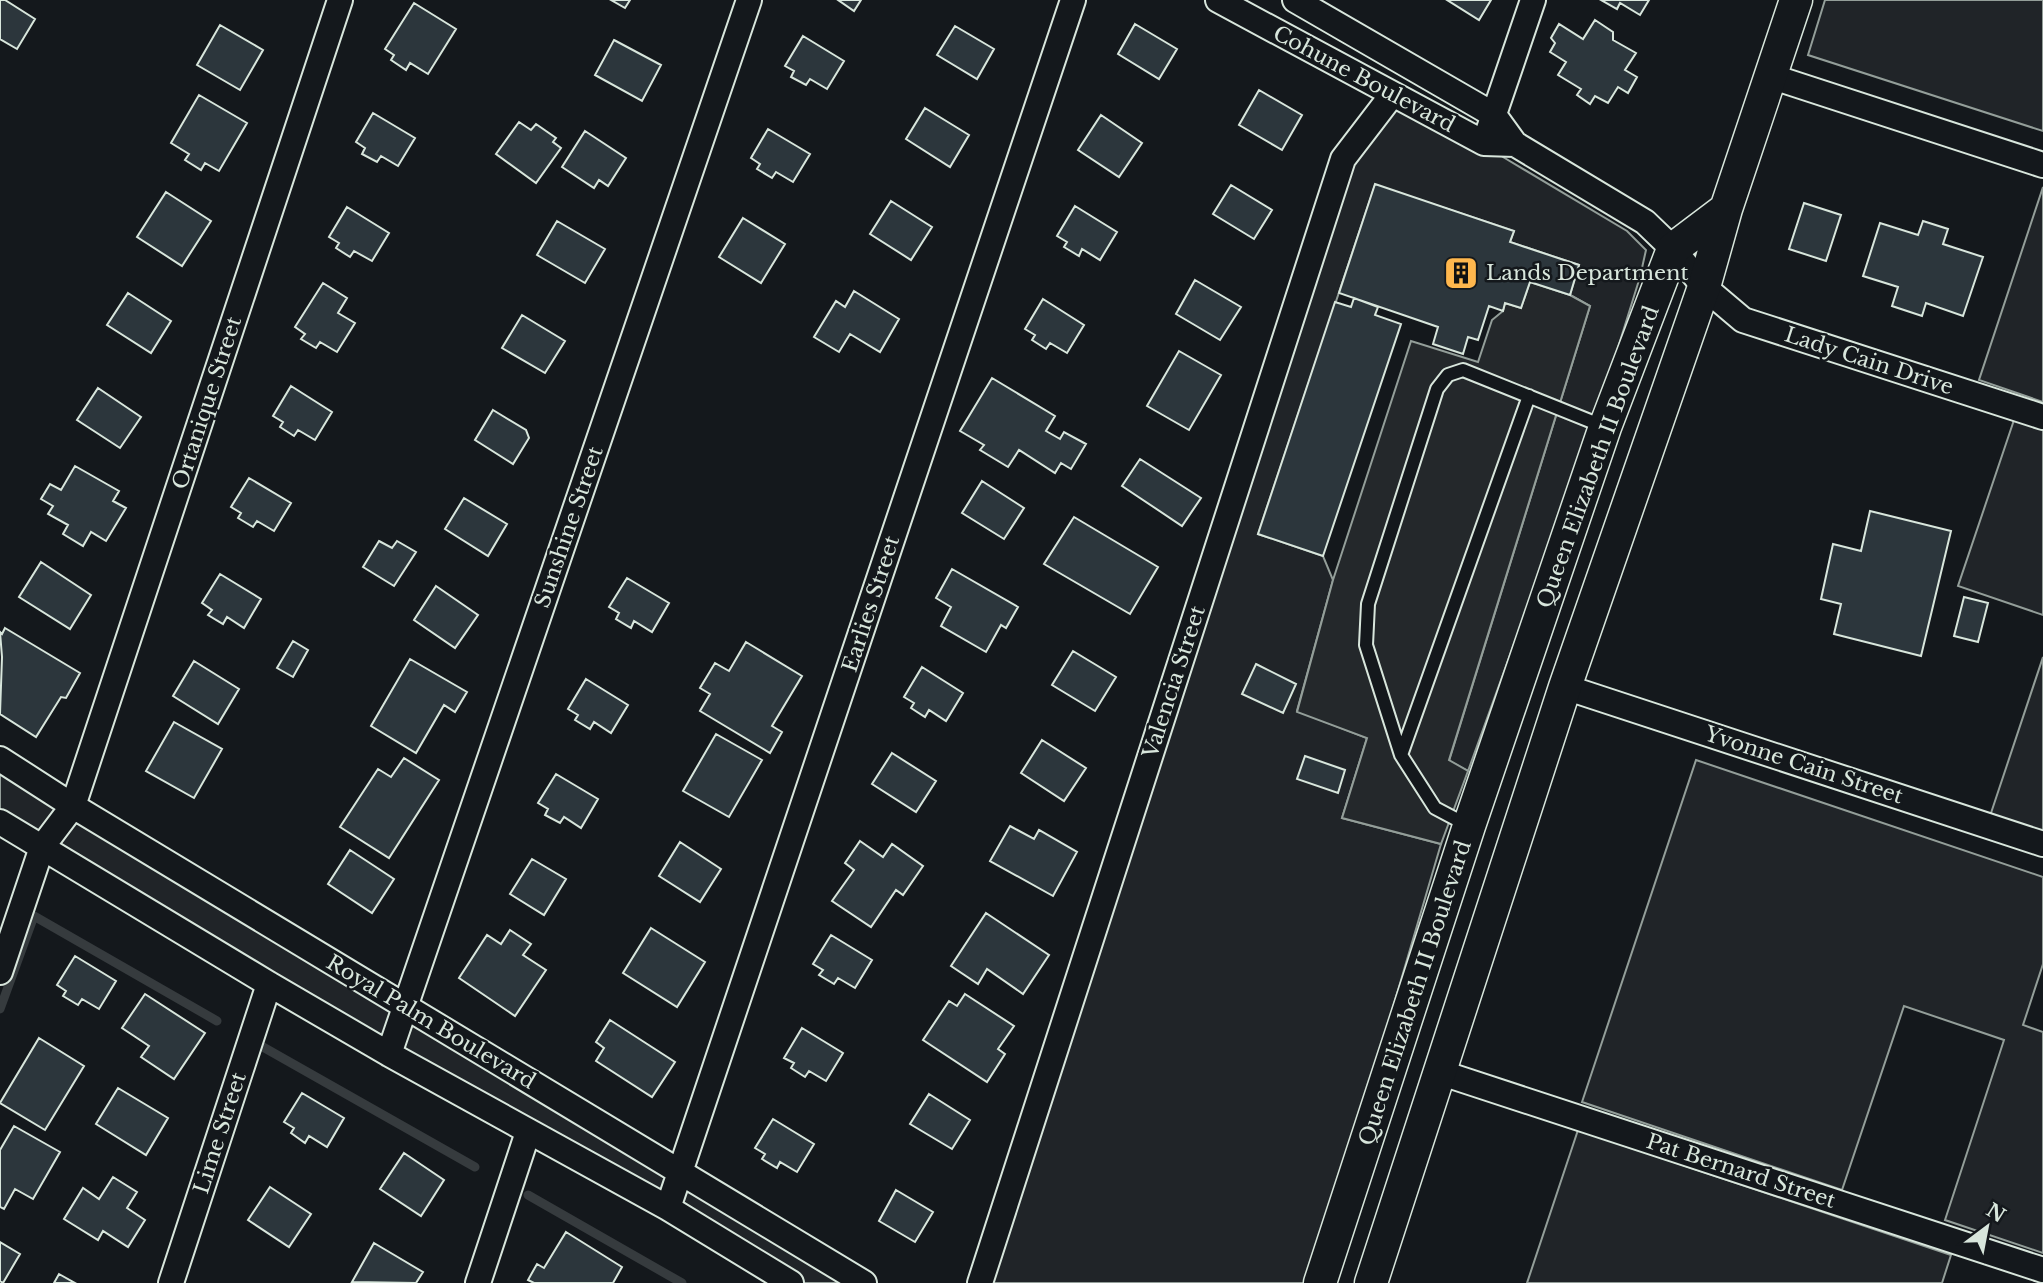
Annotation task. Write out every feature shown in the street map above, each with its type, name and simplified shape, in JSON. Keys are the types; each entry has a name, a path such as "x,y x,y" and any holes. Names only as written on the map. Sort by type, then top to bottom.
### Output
{"street":[{"name":"Ortanique Street","path":"0,972 42,847 73,806 340,0"},
{"name":"Sunshine Street","path":"389,1054 749,0"},
{"name":"Earlies Street","path":"668,1208 1073,0"},
{"name":"Cohune Boulevard","path":"1219,0 1484,143 1515,144"},
{"name":"Cohune Boulevard","path":"1295,0 1494,115 1515,144 1645,222 1672,249"},
{"path":"1484,143 1532,0"},
{"name":"Queen Elizabeth II Boulevard","path":"1371,1283 1565,687 1704,287 1726,209 1796,0"},
{"path":"1770,76 2043,165"},
{"name":"Valencia Street","path":"981,1283 1343,159 1392,95"},
{"path":"1672,249 1726,209"},
{"name":"Queen Elizabeth II Boulevard","path":"1320,1283 1469,826 1605,427 1672,249"},
{"name":"Lady Cain Drive","path":"1672,249 1704,287 1743,320 2043,417"},
{"path":"1605,427 1650,445"},
{"name":"Yvonne Cain Street","path":"1565,687 2043,844"},
{"name":"Royal Palm Boulevard","path":"0,759 73,806 864,1283"},
{"path":"0,822 269,984 389,1054 668,1208 785,1281"},
{"path":"1469,826 1514,842"},
{"name":"Lime Street","path":"171,1283 269,984"},
{"name":"Pat Bernard Street","path":"1439,1072 2043,1270"},
{"path":"478,1283 528,1132"}],"lane":[{"path":"1469,826 1435,808 1401,755 1366,645 1368,604 1437,388 1448,375 1463,370 1605,427"},
{"path":"1401,755 1529,396"}],"shaded area":[{"path":"1825,0 2043,0 2043,131 1808,55"},
{"path":"1392,95 1484,143 1627,231 1646,250 1597,415 1468,771 1449,761 1590,306 1570,295 1579,265 1510,242 1514,231 1375,185 1258,534 1323,556 1333,580 1297,711 1367,738 1342,818 1441,844 1312,1283 980,1283 1343,159"},
{"path":"2043,187 2043,402 1979,380"},
{"path":"1530,282 1570,295 1590,306 1449,760 1468,771 1441,844 1342,818 1367,738 1297,712 1333,580 1411,341 1478,362 1492,320 1503,311 1505,303 1521,308"},
{"path":"2014,420 2043,430 2043,615 1958,586"},
{"path":"2043,657 2043,834 1990,816"},
{"path":"0,759 864,1283 783,1283 0,822"},
{"path":"1696,760 2043,877 2043,964 2023,1025 2043,1032 2043,1253 1945,1220 2004,1040 1904,1006 1842,1190 1582,1102"},
{"path":"1578,1130 1951,1255 1942,1283 1527,1283"}],"building":[{"path":"0,0 5,0 35,19 17,49 0,39"},
{"path":"611,0 630,0 625,8"},
{"path":"838,0 861,0 854,11"},
{"path":"1447,0 1491,0 1479,20"},
{"path":"1601,0 1649,0 1640,15 1620,3 1617,9"},
{"path":"414,3 456,29 428,74 410,63 406,70 391,60 394,55 385,49"},
{"path":"1595,20 1613,32 1613,40 1636,53 1625,70 1637,77 1628,93 1618,87 1608,103 1595,96 1590,104 1577,95 1581,89 1558,75 1566,62 1550,52 1555,43 1551,38 1559,24 1583,39"},
{"path":"1135,24 1177,49 1159,79 1118,54"},
{"path":"220,25 263,50 240,90 197,65"},
{"path":"955,26 994,49 977,79 937,55"},
{"path":"803,36 844,61 827,89 810,79 806,85 791,77 794,71 785,66"},
{"path":"614,40 661,65 642,101 595,75"},
{"path":"1259,90 1302,115 1282,150 1239,125"},
{"path":"199,95 247,123 219,171 205,163 201,170 185,160 189,154 171,143"},
{"path":"925,108 969,135 950,167 906,139"},
{"path":"373,113 415,138 398,166 381,156 377,162 362,154 365,148 356,142"},
{"path":"1101,115 1142,143 1119,177 1078,150"},
{"path":"519,122 531,130 536,124 556,138 553,142 561,148 536,183 496,154"},
{"path":"768,129 810,154 793,182 776,172 772,178 757,169 760,164 751,158"},
{"path":"585,131 626,158 608,186 599,180 594,188 562,167"},
{"name":"Lands Department","path":"1375,184 1514,231 1510,242 1579,265 1570,295 1530,282 1521,308 1505,303 1503,311 1489,306 1478,340 1468,337 1463,354 1433,344 1438,327 1339,293"},
{"path":"1231,185 1272,210 1254,239 1213,214"},
{"path":"166,192 211,221 182,266 137,237"},
{"path":"891,201 932,227 911,260 870,234"},
{"path":"1804,203 1841,215 1826,261 1789,249"},
{"path":"1075,206 1117,232 1100,260 1082,249 1079,256 1064,247 1067,242 1057,236"},
{"path":"347,207 389,233 372,261 354,251 350,257 336,248 339,243 329,237"},
{"path":"743,218 785,244 761,283 719,257"},
{"path":"557,221 605,249 585,283 537,255"},
{"path":"1923,221 1948,229 1943,244 1983,257 1963,316 1926,303 1922,316 1892,306 1898,287 1863,276 1880,223 1918,235"},
{"path":"1195,280 1241,307 1220,340 1176,314"},
{"path":"323,283 347,298 338,313 355,323 337,352 320,342 316,348 301,339 305,334 295,327"},
{"path":"854,291 899,319 880,352 850,334 839,352 814,337 836,301 845,307"},
{"path":"128,293 171,321 151,353 107,325"},
{"path":"1354,298 1378,307 1375,315 1401,324 1323,556 1258,534 1335,302 1351,307"},
{"path":"1043,299 1084,325 1067,353 1050,343 1046,349 1032,340 1035,335 1025,329"},
{"path":"522,315 565,341 545,373 502,348"},
{"path":"1179,351 1221,375 1189,430 1147,406"},
{"path":"992,378 1055,416 1046,431 1060,439 1064,432 1086,444 1071,469 1061,463 1055,473 1019,450 1008,467 980,450 984,445 960,431"},
{"path":"291,386 332,412 315,440 298,430 294,436 280,427 283,422 273,416"},
{"path":"98,388 141,417 120,448 77,420"},
{"path":"493,410 526,430 529,438 513,464 475,440"},
{"path":"1140,459 1201,498 1182,526 1122,486"},
{"path":"75,466 119,491 113,501 126,508 106,541 91,532 83,546 63,534 68,525 48,514 53,506 41,499 50,484 61,490"},
{"path":"249,478 291,503 274,531 257,521 253,527 238,518 241,513 231,507"},
{"path":"982,481 1024,508 1004,539 962,513"},
{"path":"464,498 507,524 488,556 445,529"},
{"path":"1870,511 1951,531 1921,656 1834,634 1841,604 1821,599 1833,544 1861,551"},
{"path":"1074,517 1158,567 1130,614 1044,564"},
{"path":"379,541 392,548 397,541 416,552 394,586 363,567"},
{"path":"41,562 91,595 70,629 19,597"},
{"path":"952,569 1018,607 1006,628 1001,625 986,652 941,626 951,607 936,598"},
{"path":"220,574 261,599 244,628 227,617 223,624 208,615 212,610 202,603"},
{"path":"627,578 669,603 652,632 634,621 631,628 616,619 619,613 609,607"},
{"path":"436,586 478,615 455,648 414,620"},
{"path":"1964,597 1988,603 1978,642 1954,636"},
{"path":"5,628 80,673 66,698 61,697 36,737 0,714 0,632 2,634"},
{"path":"293,641 308,650 293,677 277,668"},
{"path":"746,642 802,676 772,726 782,732 770,753 700,711 710,694 700,688 715,663 729,671"},
{"path":"1073,651 1116,677 1095,711 1052,685"},
{"path":"410,659 467,692 455,712 444,705 416,753 371,726"},
{"path":"194,661 239,689 218,724 173,696"},
{"path":"1256,664 1296,684 1283,713 1242,694"},
{"path":"922,667 963,693 946,721 929,710 925,717 911,708 914,703 904,697"},
{"path":"586,679 628,705 611,733 594,722 590,729 575,720 578,715 568,709"},
{"path":"174,722 222,749 194,798 146,771"},
{"path":"716,734 762,760 729,817 683,791"},
{"path":"1042,740 1086,768 1064,801 1021,773"},
{"path":"892,753 936,781 916,812 872,784"},
{"path":"1305,756 1345,770 1338,793 1297,779"},
{"path":"404,758 439,780 389,858 340,827 378,769 391,777"},
{"path":"556,774 598,799 581,828 564,817 560,823 545,815 548,809 538,803"},
{"path":"1010,826 1034,839 1039,830 1077,852 1053,896 990,861"},
{"path":"860,841 883,857 892,844 923,866 903,895 896,890 871,927 832,901 854,870 845,863"},
{"path":"680,842 721,869 700,902 659,876"},
{"path":"350,850 394,879 372,913 328,884"},
{"path":"532,859 566,879 544,915 510,894"},
{"path":"986,913 1049,955 1023,994 987,969 978,984 951,966"},
{"path":"651,928 705,962 677,1007 623,973"},
{"path":"510,930 531,944 523,955 546,970 515,1016 459,978 487,935 501,944"},
{"path":"831,935 872,960 855,988 838,978 834,984 819,975 823,970 813,964"},
{"path":"75,956 116,981 99,1009 82,999 78,1005 63,996 66,991 57,985"},
{"path":"145,994 205,1033 174,1079 141,1057 149,1046 122,1028"},
{"path":"965,994 1014,1026 998,1049 1005,1054 987,1082 923,1040 949,1001 957,1006"},
{"path":"610,1020 675,1062 652,1097 596,1061 604,1048 596,1042"},
{"path":"802,1028 843,1053 826,1081 809,1071 805,1077 791,1068 794,1063 784,1058"},
{"path":"39,1038 84,1066 45,1130 0,1103"},
{"path":"118,1088 168,1118 146,1155 96,1124"},
{"path":"302,1093 344,1118 327,1147 309,1136 305,1143 291,1133 294,1128 284,1122"},
{"path":"929,1094 970,1120 952,1149 910,1124"},
{"path":"773,1119 814,1144 797,1172 780,1162 777,1168 762,1159 765,1154 755,1148"},
{"path":"14,1126 60,1152 33,1199 15,1189 4,1209 0,1207 0,1150"},
{"path":"404,1153 444,1180 421,1216 380,1189"},
{"path":"113,1177 137,1192 127,1208 145,1220 128,1247 103,1231 98,1240 64,1219 83,1188 99,1199"},
{"path":"270,1187 311,1214 289,1247 248,1220"},
{"path":"896,1190 933,1212 915,1242 879,1221"},
{"path":"566,1232 622,1267 613,1283 534,1283 528,1280 537,1264 544,1268"},
{"path":"0,1242 20,1254 3,1283 0,1281"},
{"path":"374,1243 423,1272 416,1283 352,1282"},
{"path":"59,1274 75,1283 54,1283"}],"waterway":[{"path":"0,1009 34,916 217,1021"},
{"path":"263,1047 475,1167"},
{"path":"528,1195 682,1283"}],"place":[{"name":"Lands Department","path":"1461,273"}]}
